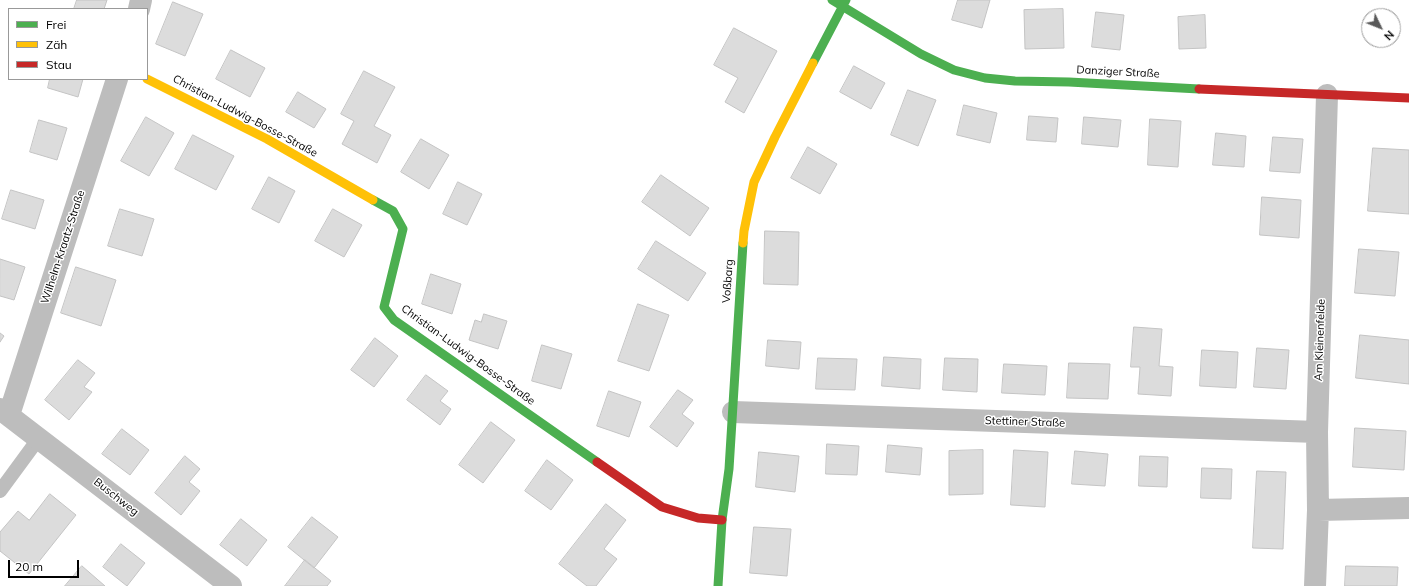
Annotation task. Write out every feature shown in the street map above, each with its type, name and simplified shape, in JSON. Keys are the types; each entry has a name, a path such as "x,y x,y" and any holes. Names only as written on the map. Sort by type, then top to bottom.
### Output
{"street":[{"name":"Danziger Straße","path":"832,0 844,4 921,54 954,70 985,78 1015,81 1069,82 1409,98"},
{"name":"Voßbarg","path":"718,586 722,520 729,469 744,231 754,182 775,137 844,4"},
{"name":"Christian-Ludwig-Bosse-Straße","path":"148,79 266,138 393,211 403,229 384,307 394,320 662,507 698,518 722,520"},
{"name":"Wilhelm-Kraatz-Straße","path":"4,412 117,80"},
{"name":"Am Kleinenfelde","path":"1315,586 1318,510 1317,432 1327,95"},
{"name":"Buschweg","path":"4,412 231,586"},
{"name":"Stettiner Straße","path":"733,412 1317,432"},
{"path":"1318,510 1409,508"}],"lane":[{"path":"0,491 39,438"}],"building":[{"path":"77,0 107,0 104,8 74,8"},
{"path":"958,0 990,0 982,28 952,20"},
{"path":"173,2 203,14 185,56 156,44"},
{"path":"1063,9 1064,48 1025,49 1024,10"},
{"path":"1096,12 1124,15 1120,50 1092,47"},
{"path":"1205,15 1206,48 1179,49 1178,17"},
{"path":"734,28 777,51 744,113 725,102 738,78 714,65"},
{"path":"231,50 265,68 250,97 216,79"},
{"path":"854,66 885,83 871,109 840,92"},
{"path":"364,71 395,87 374,126 391,135 377,163 342,144 354,121 341,114"},
{"path":"50,80 83,80 78,97 48,88"},
{"path":"908,90 936,100 918,146 891,135"},
{"path":"298,92 326,109 314,128 286,112"},
{"path":"964,105 997,113 990,143 957,135"},
{"path":"1029,116 1058,118 1056,142 1027,140"},
{"path":"146,117 174,133 149,176 121,161"},
{"path":"1084,117 1121,120 1118,147 1082,144"},
{"path":"1150,119 1181,121 1178,167 1148,165"},
{"path":"39,120 67,128 57,160 30,152"},
{"path":"1216,133 1246,136 1244,167 1213,165"},
{"path":"193,135 234,156 216,190 175,169"},
{"path":"1273,137 1303,139 1300,173 1270,171"},
{"path":"421,139 449,155 429,189 401,172"},
{"path":"808,147 837,164 820,194 791,178"},
{"path":"1373,148 1409,150 1409,214 1368,211"},
{"path":"661,175 709,208 690,236 642,202"},
{"path":"269,177 295,191 279,223 252,209"},
{"path":"458,182 482,194 467,225 443,214"},
{"path":"11,190 44,200 35,229 2,219"},
{"path":"1262,197 1301,200 1299,238 1260,235"},
{"path":"120,209 154,219 142,256 108,246"},
{"path":"333,209 362,225 344,257 315,241"},
{"path":"765,231 799,232 798,285 764,284"},
{"path":"656,241 706,273 688,301 638,269"},
{"path":"1359,249 1399,252 1395,296 1355,293"},
{"path":"0,259 25,267 14,300 0,296"},
{"path":"76,267 116,280 101,326 61,313"},
{"path":"431,274 461,284 452,314 422,304"},
{"path":"638,304 669,315 649,371 618,361"},
{"path":"484,314 507,321 498,349 469,340 475,320 481,322"},
{"path":"1134,327 1162,329 1159,366 1173,367 1171,396 1138,394 1140,367 1131,367"},
{"path":"0,333 4,336 0,342"},
{"path":"1360,335 1409,340 1409,384 1356,378"},
{"path":"375,338 398,356 374,387 351,370"},
{"path":"768,340 801,342 799,369 766,366"},
{"path":"542,345 572,354 561,389 532,381"},
{"path":"1257,348 1289,350 1286,389 1254,387"},
{"path":"1202,350 1238,352 1236,388 1200,386"},
{"path":"884,357 921,359 920,389 882,386"},
{"path":"818,358 857,359 855,390 816,389"},
{"path":"945,358 978,359 977,392 943,390"},
{"path":"78,360 95,373 84,387 92,392 69,420 45,400"},
{"path":"1069,363 1110,364 1108,399 1067,398"},
{"path":"1004,364 1047,366 1045,395 1002,393"},
{"path":"426,375 448,391 440,401 451,409 440,425 407,400"},
{"path":"678,390 693,400 682,414 694,423 677,447 650,427"},
{"path":"609,391 641,402 629,437 597,426"},
{"path":"491,422 515,440 483,483 459,465"},
{"path":"1355,428 1406,431 1404,470 1353,467"},
{"path":"122,429 149,450 130,475 102,454"},
{"path":"827,444 859,446 857,475 826,474"},
{"path":"888,445 922,448 920,475 886,472"},
{"path":"983,450 983,494 949,495 949,451"},
{"path":"1014,450 1048,452 1045,507 1011,505"},
{"path":"1075,451 1108,454 1105,486 1072,484"},
{"path":"759,452 799,456 795,492 756,487"},
{"path":"185,456 200,469 189,482 200,491 181,515 155,493"},
{"path":"1140,456 1168,457 1167,487 1139,486"},
{"path":"547,460 573,480 551,510 525,491"},
{"path":"1202,468 1232,469 1231,499 1201,498"},
{"path":"1257,471 1286,472 1283,549 1253,548"},
{"path":"50,494 76,515 29,574 0,551 0,532 18,511 29,520"},
{"path":"606,504 626,520 604,549 617,559 596,586 587,586 559,564"},
{"path":"312,517 338,537 314,568 288,547"},
{"path":"241,519 267,540 247,566 220,545"},
{"path":"754,527 791,529 787,576 750,573"},
{"path":"121,544 145,563 127,586 103,567"},
{"path":"305,560 331,581 327,586 285,586"},
{"path":"82,566 105,586 65,586"},
{"path":"1346,566 1398,567 1397,586 1345,586"}],"traffic: fast":[{"path":"832,0 921,54 954,70 985,78 1015,81 1069,82 1199,89"},
{"path":"813,63 846,0"},
{"path":"373,200 393,211 403,229 384,307 394,320 597,462"},
{"path":"718,586 722,520 729,469 743,243"}],"traffic: slow":[{"path":"743,243 754,182 813,63"},
{"path":"148,80 267,139 373,200"}],"traffic: jam":[{"path":"1199,89 1409,98"},
{"path":"597,462 662,507 698,518 722,520"}]}
